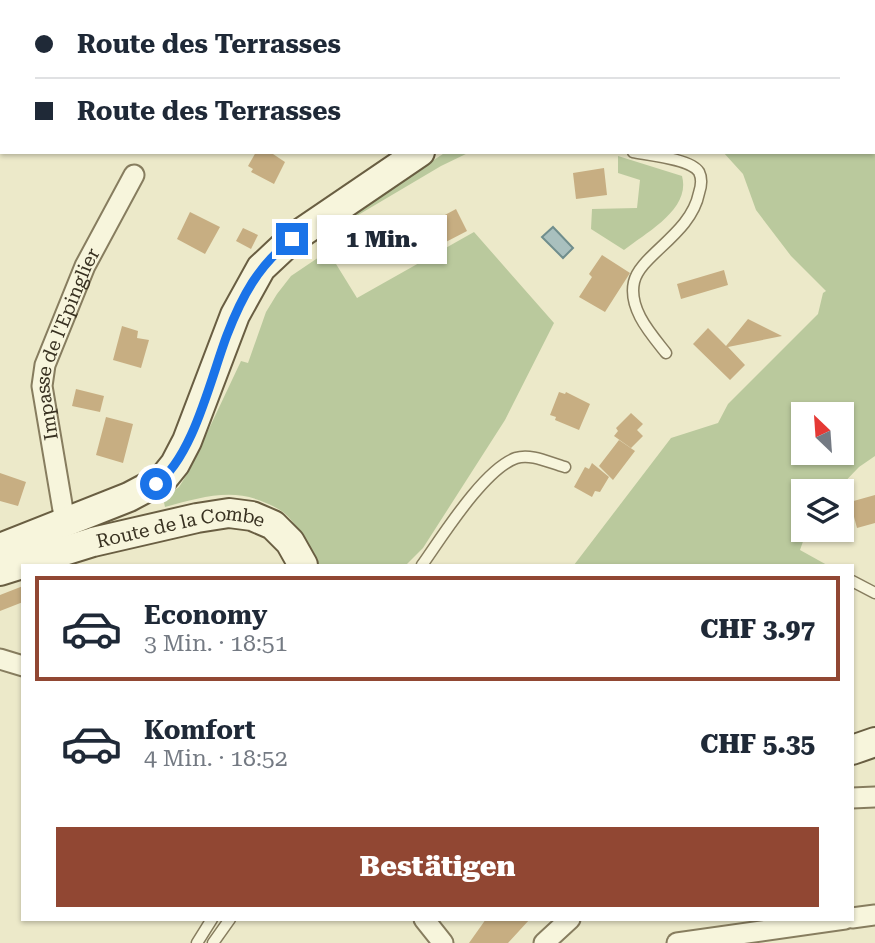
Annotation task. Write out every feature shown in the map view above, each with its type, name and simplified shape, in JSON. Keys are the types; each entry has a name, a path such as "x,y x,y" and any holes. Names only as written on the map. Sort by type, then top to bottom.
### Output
{"street":[{"path":"0,548 147,489 169,473 197,419 235,315 261,268 292,239 417,154"},
{"name":"Impasse de l'Epinglier","path":"65,522 44,397 44,365 85,266 134,175"},
{"name":"Route de la Combe","path":"22,564 93,542 229,513 252,516 273,525 290,542 302,564"},
{"name":"Route de la Combe","path":"0,571 21,564"},
{"path":"0,659 21,665"},
{"path":"854,749 875,742"},
{"path":"854,798 875,797"},
{"path":"854,918 875,915"},
{"path":"426,921 443,943"},
{"path":"544,943 568,921"},
{"path":"677,943 831,921"}],"lane":[{"path":"644,154 694,166 701,177 699,194 686,223 646,264 634,284 634,299 644,324 666,354"},
{"path":"423,564 473,496 506,464 516,458 529,457 565,467"},
{"path":"854,582 875,593"},
{"path":"197,943 211,921"},
{"path":"213,943 229,921"}],"green space":[{"path":"443,154 466,154 326,234 325,231"},
{"path":"725,154 875,154 875,456 847,479 791,479 791,542 803,542 800,550 825,564 575,564 671,438 718,423 728,404 818,314 823,293 826,291 791,256 756,210 743,174"},
{"path":"618,156 682,176 683,188 680,199 665,219 624,250 591,229 592,209 637,208 640,180 618,173"},
{"path":"474,232 554,323 505,420 423,548 407,564 314,564 302,537 289,518 277,508 253,498 216,496 165,507 163,498 179,487 189,471 241,361 248,363 266,312 291,276 328,251 357,298"}],"water":[{"path":"553,227 573,248 563,258 542,237"}],"building":[{"path":"255,154 273,154 285,162 274,184 251,172 253,169 248,166"},
{"path":"604,168 607,195 576,199 573,173"},
{"path":"456,209 467,231 442,244 430,223"},
{"path":"190,212 220,227 205,254 177,239"},
{"path":"243,228 258,235 251,249 236,241"},
{"path":"602,255 630,273 605,312 579,297 592,277 589,274"},
{"path":"724,270 728,285 681,299 677,284"},
{"path":"748,319 782,336 728,347 745,365 730,380 693,344 708,328 726,346"},
{"path":"122,326 138,331 137,338 149,340 141,368 113,360"},
{"path":"76,389 104,396 100,412 72,406"},
{"path":"559,392 566,392 590,404 579,430 555,420 556,417 550,415"},
{"path":"631,413 643,424 637,430 643,436 631,448 614,436 618,431 616,428"},
{"path":"106,417 133,424 123,463 96,455"},
{"path":"619,440 635,451 613,480 599,466"},
{"path":"592,463 609,477 600,492 595,491 592,497 574,487 585,467 589,469"},
{"path":"0,473 26,482 18,506 0,501"},
{"path":"875,495 875,523 857,528 854,501"},
{"path":"21,587 21,603 0,611 0,595"},
{"path":"485,921 528,921 508,943 469,943"}],"route":[{"path":"156,484 169,473 187,441 226,337 248,290 267,260 292,239"}]}
